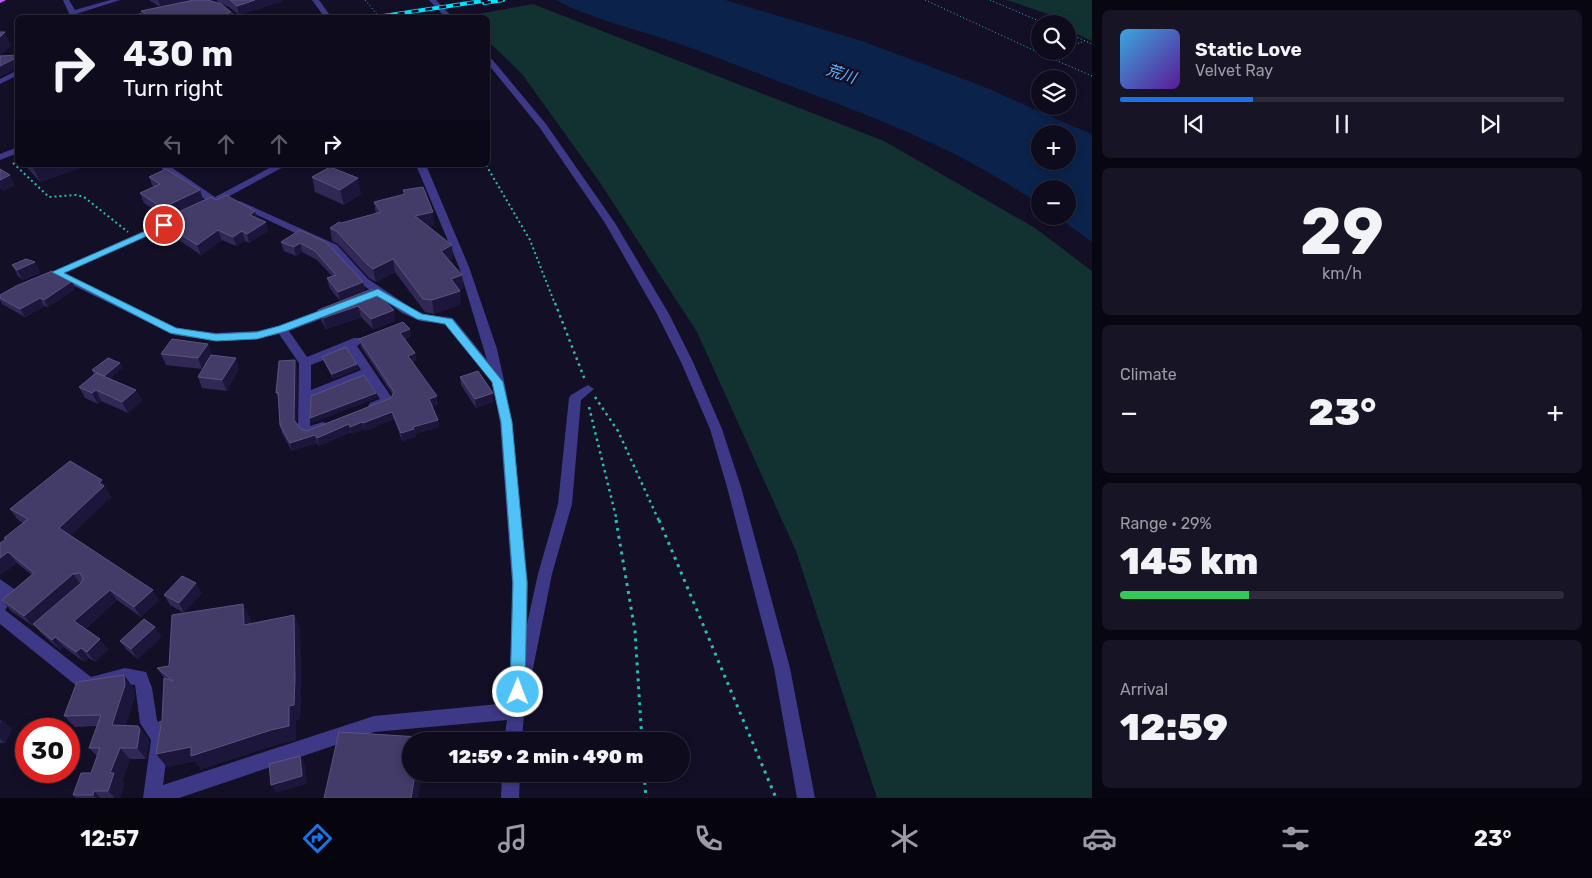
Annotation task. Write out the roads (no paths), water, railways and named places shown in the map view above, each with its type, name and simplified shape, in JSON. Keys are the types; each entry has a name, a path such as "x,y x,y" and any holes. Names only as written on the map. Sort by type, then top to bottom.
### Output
{"street":[{"path":"66,0 74,15 117,0"},
{"path":"314,0 326,15"},
{"path":"432,0 447,15"},
{"path":"213,4 226,9 233,15"},
{"path":"139,15 170,8"},
{"path":"490,62 548,133 610,223 687,362 716,429 734,487 782,668 806,798"},
{"path":"0,82 15,74"},
{"path":"2,156 15,151"},
{"path":"165,167 215,201 333,247 364,281 406,310 420,317 449,321 498,382"},
{"path":"215,201 278,167"},
{"path":"422,167 464,268 491,349 506,422 520,583 515,732"},
{"path":"40,279 189,213"},
{"path":"56,272 174,331 216,337 257,336 282,329 347,304"},
{"path":"362,298 378,292"},
{"path":"402,324 420,317"},
{"path":"282,329 304,362 304,428 309,432 335,422"},
{"path":"304,362 366,338"},
{"path":"350,344 388,401 361,412"},
{"path":"304,398 369,372"},
{"path":"517,710 545,574 566,504 574,398 588,388"},
{"path":"0,586 9,594 0,605"},
{"path":"0,616 89,685 125,676 140,678 144,688 149,723 160,738 152,798 374,724 517,710"},
{"path":"510,798 511,782"}],"water":[{"name":"荒川","path":"556,0 725,0 862,41 982,86 1031,108 1031,115 1048,115 1071,125 1031,125 1031,170 1076,170 1076,127 1089,133 1092,135 1092,242 1068,225 1076,225 1076,180 1031,180 1031,199 985,171 899,128 694,49 585,13"}],"railway":[{"path":"390,15 489,0"},
{"path":"484,3 503,0"}]}
